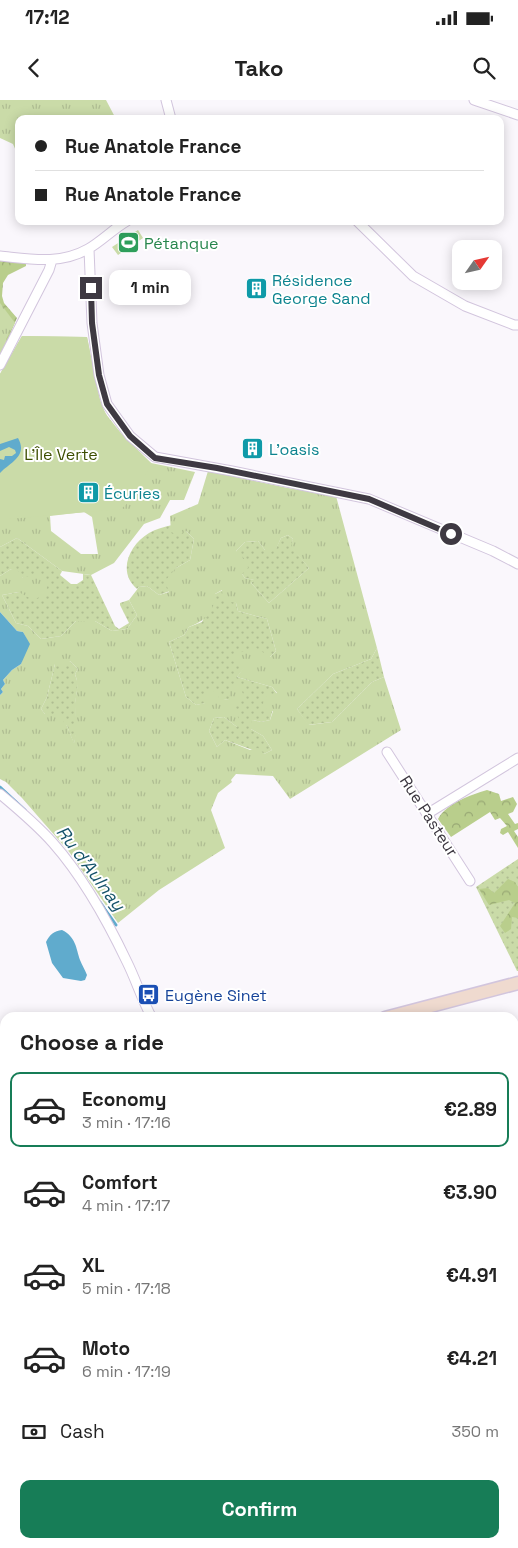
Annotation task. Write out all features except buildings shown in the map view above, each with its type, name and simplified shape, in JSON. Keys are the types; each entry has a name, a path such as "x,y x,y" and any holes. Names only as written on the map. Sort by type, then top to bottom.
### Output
{"main road":[{"path":"408,1012 518,983"}],"street":[{"path":"166,100 170,115"},
{"path":"474,100 518,115"},
{"path":"0,256 52,260 66,259 89,249 121,225"},
{"path":"361,225 413,276 464,306 518,325"},
{"path":"89,249 92,323 99,375 107,404 130,436 155,458 222,469 369,499 518,564"},
{"path":"0,365 49,270 52,260"},
{"name":"Rue Pasteur","path":"387,752 470,881"},
{"path":"428,814 518,758"},
{"path":"0,794 52,842 80,878 123,953 149,1012"}],"green space":[{"path":"0,100 106,100 114,115 15,115 15,149 13,144 0,138"},
{"name":"Pétanque","path":"138,230 143,238 118,255 112,247"},
{"path":"0,261 26,263 26,266 8,275 3,283 2,296 4,303 17,318 0,356"},
{"path":"0,303 15,323 6,339 7,343 0,356"},
{"name":"L'Île Verte","path":"22,336 87,337 100,400 105,413 121,433 151,463 195,472 184,500 170,500 160,518 144,524 114,563 91,575 62,571 17,538 0,547 0,374","holes":["84,512 92,517 98,554 81,554 51,531 50,516"]},
{"name":"L'Île Verte","path":"22,336 87,337 96,386 109,420 120,434 152,464 129,502 121,509 0,519 0,374"},
{"path":"208,471 336,496 377,648 371,659 333,674 297,709 309,725 332,722 372,682 384,677 401,730 290,799 273,776 236,774 231,780 232,782 218,793 211,810 225,848 159,890 118,923 70,853 22,798 6,782 0,779 0,695 3,692 1,689 5,684 3,680 21,664 27,640 23,632 17,631 0,612 0,576 11,569 18,571 23,578 35,574 48,580 46,594 33,600 19,592 2,595 16,623 28,626 41,639 61,636 76,621 95,621 112,631 127,629 137,615 129,600 139,587 147,586 159,595 169,592 165,581 176,568 190,560 194,539 186,531 178,535 171,532 170,516 198,504","holes":["288,535 293,539 291,547 309,568 269,603 251,583 255,580 245,578 242,574 248,568 247,561 236,551 245,542 258,541 265,550 271,552 276,549 281,538","222,590 223,600 236,603 238,611 267,619 276,651 270,657 255,647 231,656 235,664 244,667 237,677 272,687 277,693 267,695 263,703 267,710 273,711 270,720 261,722 253,720 250,724 251,729 263,736 272,750 264,754 258,748 250,750 225,740 217,747 209,731 214,718 224,717 237,727 240,723 234,705 244,696 239,685 231,684 229,699 220,700 217,693 211,690 205,695 205,703 196,705 186,697 169,642 184,635 189,627 200,622 208,615 213,606 215,594","70,661 78,669 75,674 77,687 74,743 67,726 57,714 45,714 41,709 47,697 55,664 65,665"]},
{"path":"172,525 186,531 194,539 190,560 176,568 170,591 159,595 147,586 137,589 128,575 128,559 131,552 136,544 149,533"},
{"path":"288,535 293,539 292,547 309,568 269,603 251,583 254,580 245,578 242,574 236,551 245,542 258,541 265,550 276,548 281,538"},
{"path":"17,538 62,571 60,575 71,584 77,584 83,580 83,574 91,575 115,626 119,629 129,623 120,603 129,600 137,615 127,629 112,631 95,621 76,621 61,636 41,639 28,626 16,623 2,595 19,592 23,578 11,569 0,576 0,547"},
{"path":"223,590 236,603 238,611 267,619 276,651 270,657 245,667 237,677 272,687 277,694 270,720 261,722 253,720 251,729 263,736 272,750 264,754 225,740 217,747 209,731 214,718 224,717 237,727 229,699 196,705 186,697 169,642 184,635 189,627 202,622 215,594"},
{"path":"377,648 384,677 372,682 332,722 308,725 297,709 333,674 371,659"},
{"path":"70,661 78,669 75,674 78,684 75,704 77,730 74,744 67,726 45,714 41,709 47,697 55,664"},
{"path":"487,790 499,794 501,801 513,797 517,804 513,812 508,814 515,824 518,823 518,829 514,831 518,837 518,848 508,832 503,835 500,833 501,829 507,826 500,818 495,820 490,812 451,837 438,819 453,804 466,797"},
{"path":"518,859 518,971 517,971 476,887"},
{"path":"508,879 515,882 518,887 518,918 512,917 511,929 505,933 500,926 515,903 509,900 489,905 479,889 488,888 494,893"}],"water":[{"path":"18,438 21,444 20,454 0,473 0,459 4,460 5,456 12,456 16,453 15,450 9,447 0,451 0,444"},
{"path":"0,612 17,631 23,632 30,644 21,664 3,680 5,684 1,689 3,692 0,695"},
{"path":"62,930 75,943 87,975 85,980 63,978 52,963 46,942 53,933"}],"waterway":[{"name":"Ru d'Aulnay","path":"0,787 25,810"},
{"name":"Ru d'Aulnay","path":"100,902 116,925"}],"place":[{"name":"Pétanque","path":"128,243"},
{"name":"Résidence George Sand","path":"256,289"},
{"name":"L'oasis","path":"253,449"},
{"name":"Écuries","path":"88,493"},
{"name":"Eugène Sinet","path":"149,995"}],"route":[{"path":"91,288 92,323 99,375 107,404 115,418 130,436 155,458 217,468 369,499 451,534"}]}
